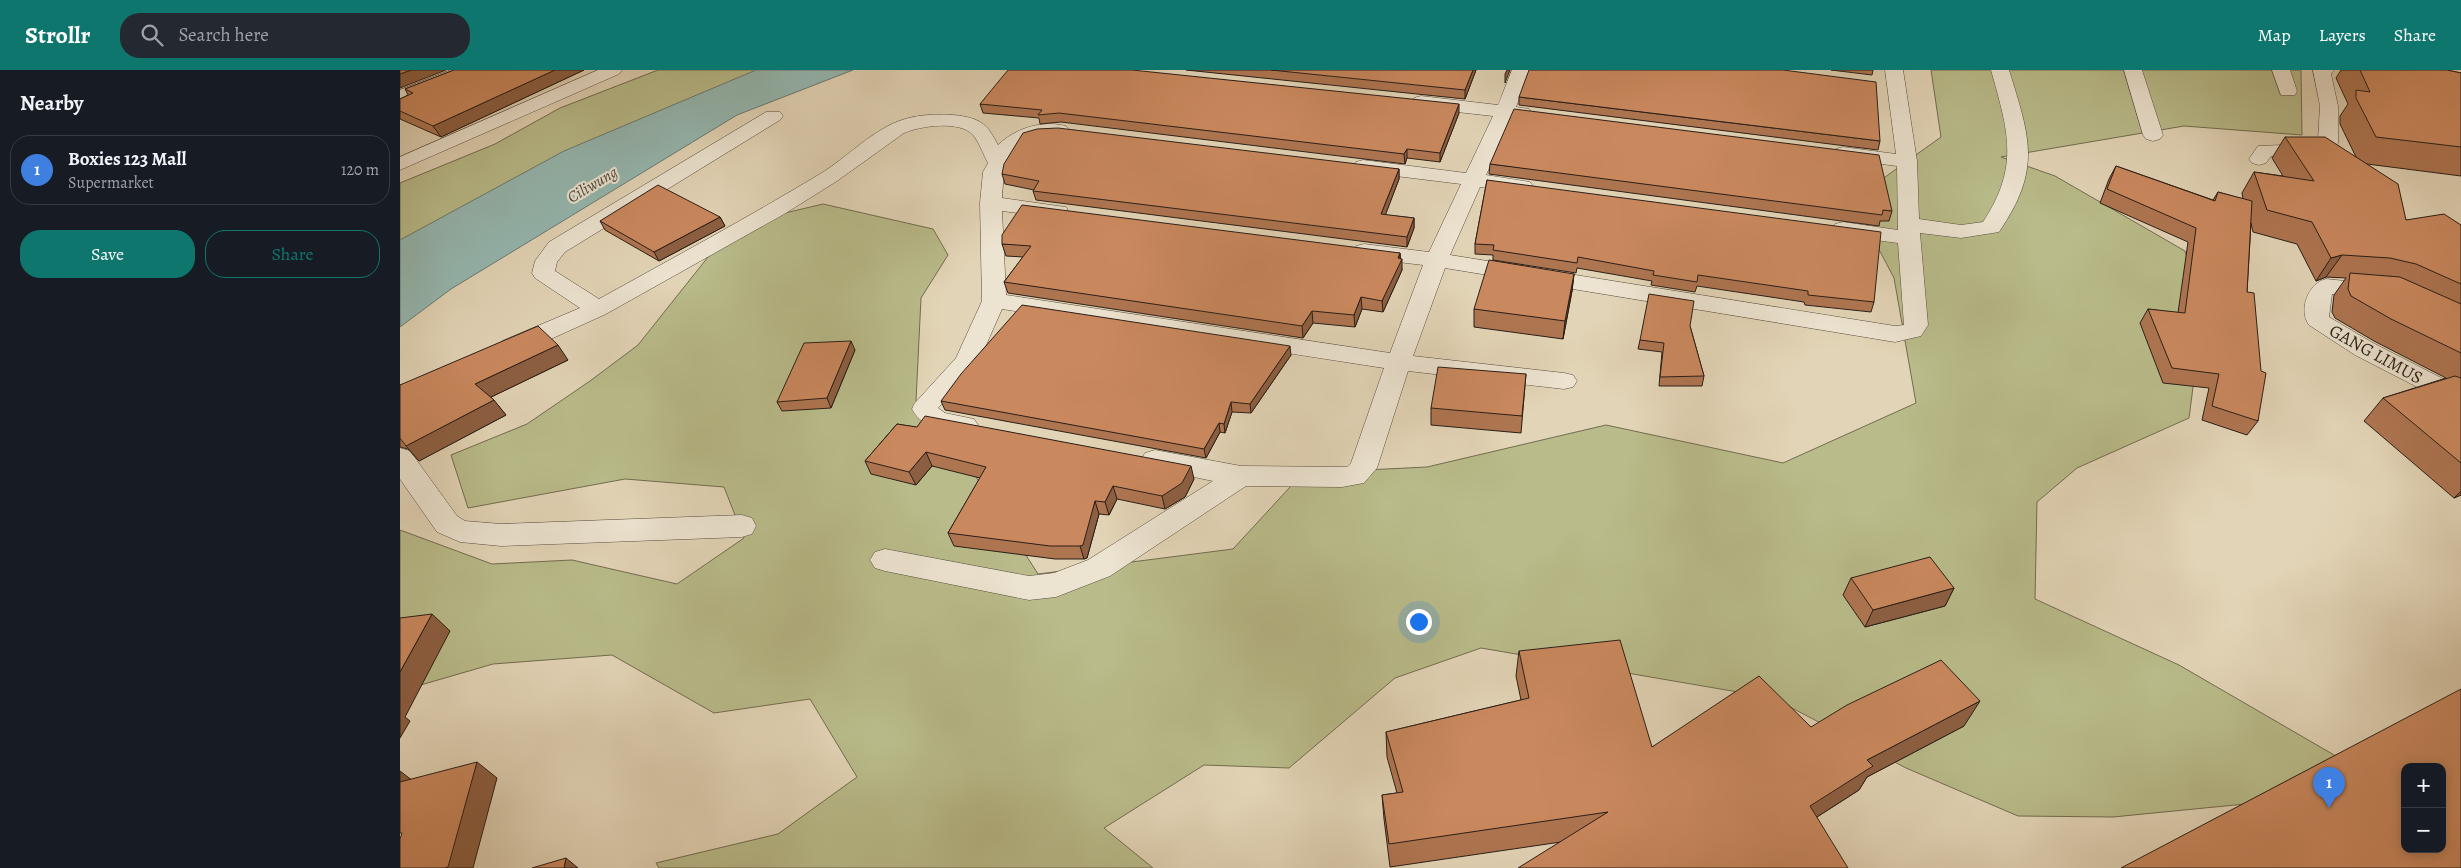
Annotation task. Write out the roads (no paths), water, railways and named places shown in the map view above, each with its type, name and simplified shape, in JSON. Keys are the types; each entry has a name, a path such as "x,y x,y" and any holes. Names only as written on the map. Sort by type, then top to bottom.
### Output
{"street":[{"path":"400,97 466,70"},
{"path":"400,164 613,70"},
{"path":"1135,457 1241,476 1354,476 1362,468 1398,362 1437,260 1506,111 1521,70"},
{"path":"1820,226 1974,233 1991,228 2012,191 2018,171 2017,126 2000,70"},
{"path":"2132,70 2153,135"},
{"path":"2281,70 2288,91"},
{"path":"2259,160 2265,150 2307,150 2322,147 2328,143 2329,106 2322,72 2325,70"},
{"path":"1348,248 1437,260 1895,334 1912,331 1916,325 1909,231 1907,161 1888,79"},
{"path":"1399,100 1536,114"},
{"path":"598,308 543,273 546,260 557,247 773,116"},
{"path":"490,356 598,308 804,193 897,129 911,123 946,120 972,125 981,132 998,163"},
{"path":"991,430 933,419 927,416 924,409 967,362 994,301 991,203 993,172 1005,150 1018,137 1030,132 1061,130 1079,132"},
{"path":"1829,151 1907,161"},
{"path":"1345,164 1543,189"},
{"path":"991,203 1080,214"},
{"name":"GANG LIMUS","path":"2400,297 2373,289 2326,286 2319,294 2317,320 2344,338 2461,399"},
{"path":"994,301 1398,362 1564,381"},
{"path":"400,458 447,524 460,532 501,534 742,526"},
{"path":"885,560 1029,588 1056,585 1099,568 1241,476"}],"water":[{"name":"Ciliwung","path":"756,70 853,70 737,115 451,289 400,327 400,240 564,151"}],"place":[{"name":"Boxies 123 Mall","path":"2329,808"}]}
